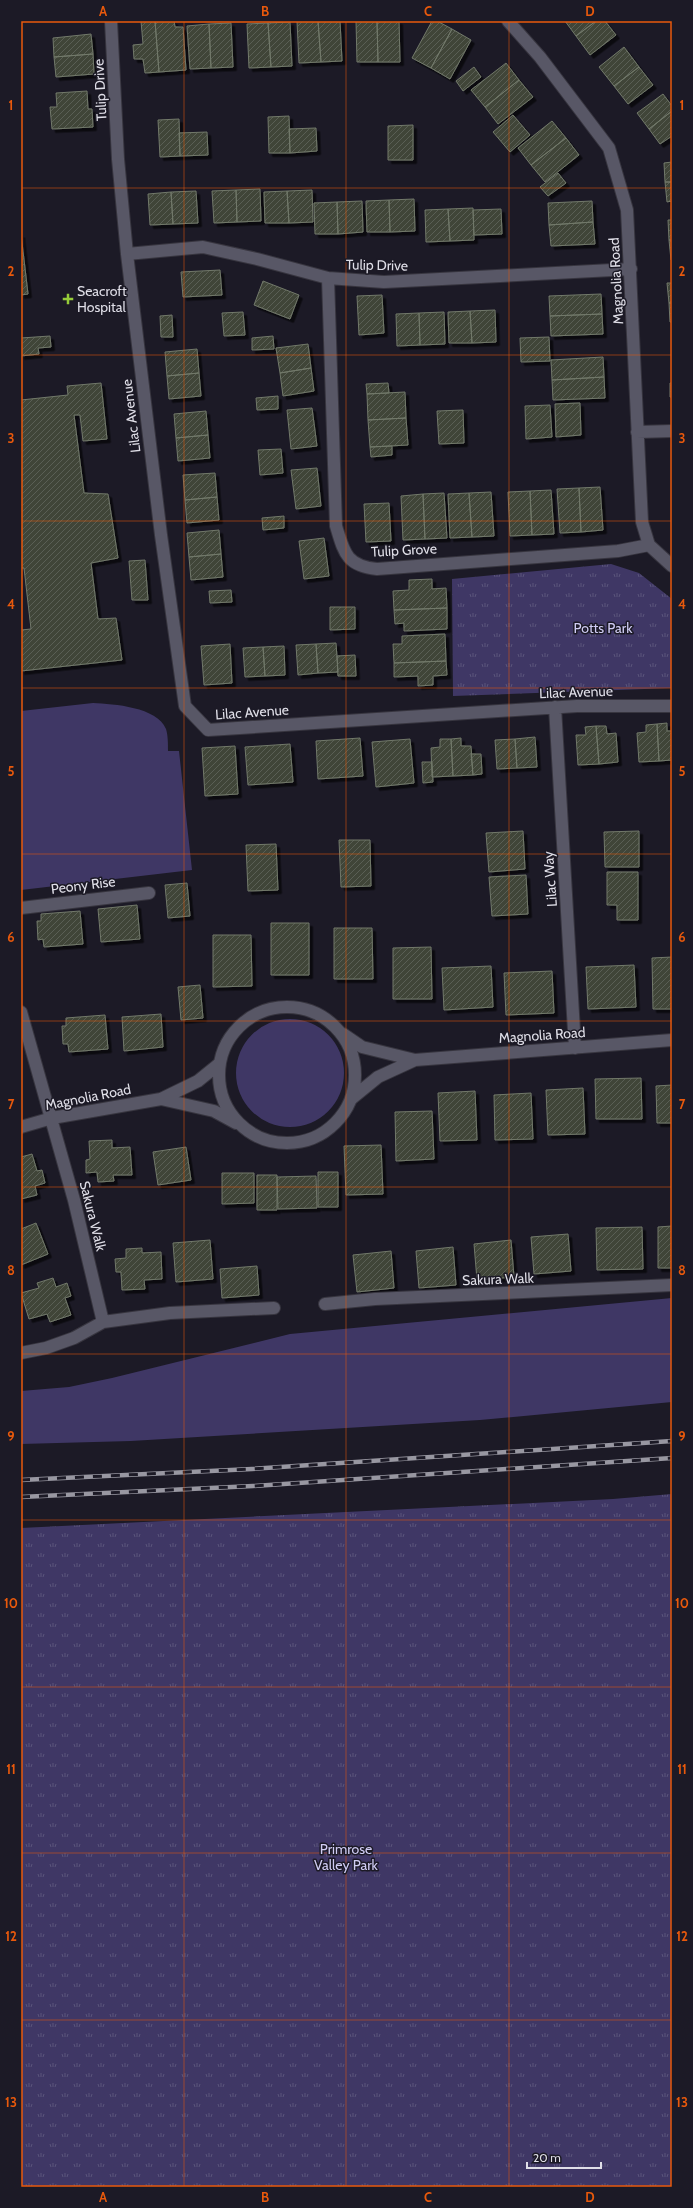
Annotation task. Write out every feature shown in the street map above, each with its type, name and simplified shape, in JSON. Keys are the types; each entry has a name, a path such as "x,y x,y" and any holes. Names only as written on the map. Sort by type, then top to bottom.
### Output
{"street":[{"name":"Tulip Drive","path":"111,21 118,159 129,271"},
{"name":"Magnolia Road","path":"508,21 540,57 609,148 627,210 642,522 649,545"},
{"name":"Tulip Drive","path":"127,254 203,247 257,259 328,278 384,282 631,269"},
{"name":"Lilac Avenue","path":"129,271 160,535 185,706 208,730 555,707 672,706"},
{"name":"Tulip Grove","path":"328,278 336,526 345,555 362,567 377,569 618,551 649,545"},
{"path":"637,432 672,431"},
{"path":"649,545 672,566"},
{"name":"Lilac Way","path":"555,707 575,1048"},
{"name":"Peony Rise","path":"21,908 149,893"},
{"name":"Magnolia Road","path":"241,1125 227,1108 219,1087 219,1064 226,1044 240,1025 258,1012 281,1006 304,1008 325,1018 342,1033 362,1047 415,1060 672,1040"},
{"path":"21,1012 38,1076 52,1118"},
{"name":"Magnolia Road","path":"161,1099 214,1111 241,1125 259,1137 281,1143 303,1141 323,1133 340,1118 351,1099 356,1076 352,1054 342,1033"},
{"name":"Magnolia Road","path":"351,1099 378,1077 415,1060"},
{"name":"Magnolia Road","path":"21,1127 52,1118 161,1099 198,1081 219,1064"},
{"name":"Sakura Walk","path":"52,1118 104,1322"},
{"name":"Sakura Walk","path":"325,1304 375,1299 672,1285"},
{"path":"21,1353 46,1348 74,1338 104,1322 170,1313 274,1308"}],"green space":[{"name":"Potts Park","path":"611,564 639,573 672,599 672,688 453,696 452,579"},
{"path":"93,703 112,704 144,711 154,716 166,729 168,737 168,751 179,751 192,870 21,890 21,711"},
{"path":"290,1019 311,1023 328,1035 340,1052 344,1073 340,1094 328,1111 311,1123 290,1127 269,1123 252,1111 240,1094 236,1073 240,1052 252,1035 269,1023"},
{"path":"672,1298 672,1402 480,1420 131,1441 21,1444 21,1391 69,1387 112,1378 290,1334"},
{"name":"Primrose Valley Park","path":"672,1494 672,2187 21,2187 21,1528 613,1499"}],"building":[{"path":"141,21 155,21 159,72 145,73 143,59 134,59 133,45 143,44"},
{"path":"155,21 174,21 175,27 183,27 186,70 159,72"},
{"path":"297,21 318,21 321,62 299,63"},
{"path":"318,21 340,21 342,61 321,62"},
{"path":"356,21 377,21 378,62 357,62"},
{"path":"377,21 399,21 400,62 378,62"},
{"path":"432,21 437,21 452,29 431,68 412,58"},
{"path":"565,21 596,21 576,36"},
{"path":"596,21 605,21 616,35 590,55 576,36"},
{"path":"290,22 292,66 271,67 268,23"},
{"path":"231,23 233,67 211,68 209,24"},
{"path":"268,23 271,67 249,68 247,24"},
{"path":"209,24 211,68 190,69 187,26"},
{"path":"452,29 471,40 450,79 431,68"},
{"path":"91,34 93,54 54,57 53,38"},
{"path":"624,47 639,67 614,86 599,67"},
{"path":"93,54 94,74 56,77 54,57"},
{"path":"506,63 519,80 485,107 471,90"},
{"path":"474,67 481,77 463,91 456,81"},
{"path":"639,67 653,85 628,104 614,86"},
{"path":"519,80 533,97 498,124 485,107"},
{"path":"87,91 88,109 92,109 93,127 52,129 50,107 57,107 56,93"},
{"path":"663,94 672,106 672,111 649,129 637,113"},
{"path":"672,111 672,136 660,144 649,129"},
{"path":"513,115 530,135 510,152 493,132"},
{"path":"289,116 290,153 269,153 268,117"},
{"path":"179,119 180,156 160,157 158,120"},
{"path":"552,121 566,138 531,165 518,148"},
{"path":"413,125 413,160 388,160 388,126"},
{"path":"316,128 317,151 290,153 289,129"},
{"path":"207,132 208,155 180,156 179,133"},
{"path":"566,138 579,155 545,182 531,165"},
{"path":"672,162 672,182 665,182 664,163"},
{"path":"558,173 566,183 548,196 540,187"},
{"path":"665,182 672,182 672,201 667,202"},
{"path":"260,189 261,221 237,222 236,190"},
{"path":"236,190 237,222 214,223 212,191"},
{"path":"312,190 313,222 289,223 287,191"},
{"path":"196,191 198,223 173,224 171,192"},
{"path":"287,191 289,223 265,223 264,192"},
{"path":"171,192 173,224 150,225 148,194"},
{"path":"414,199 415,231 390,232 389,200"},
{"path":"389,200 390,232 367,232 366,201"},
{"path":"362,201 363,232 338,234 337,202"},
{"path":"592,201 593,222 549,225 548,203"},
{"path":"337,202 338,234 315,234 314,203"},
{"path":"473,208 474,240 450,241 448,209"},
{"path":"448,209 450,241 426,242 425,210"},
{"path":"501,209 502,234 474,235 473,210"},
{"path":"668,220 672,220 672,240 669,240"},
{"path":"593,222 595,244 551,246 549,225"},
{"path":"21,234 28,294 21,295"},
{"path":"669,240 672,240 672,260 671,260"},
{"path":"220,270 222,295 183,297 181,272"},
{"path":"263,281 299,295 290,319 254,305"},
{"path":"667,283 672,283 672,303 669,303"},
{"path":"601,294 602,314 550,316 549,296"},
{"path":"382,295 384,333 359,335 357,296"},
{"path":"669,303 672,303 672,322 670,322"},
{"path":"495,310 496,342 472,343 470,311"},
{"path":"470,311 472,343 449,343 448,312"},
{"path":"243,312 245,335 224,336 222,313"},
{"path":"444,312 445,344 420,345 419,313"},
{"path":"419,313 420,345 397,346 396,314"},
{"path":"602,314 603,334 551,336 550,316"},
{"path":"172,315 173,337 161,337 160,316"},
{"path":"50,336 51,347 38,348 39,354 21,356 21,338"},
{"path":"273,336 274,349 252,350 252,338"},
{"path":"549,337 550,361 521,362 520,338"},
{"path":"308,344 311,368 280,373 276,348"},
{"path":"197,349 199,373 167,376 165,352"},
{"path":"603,357 604,377 552,380 551,360"},
{"path":"311,368 314,391 283,396 280,373"},
{"path":"199,373 201,396 169,399 167,376"},
{"path":"604,377 605,398 553,400 552,380"},
{"path":"101,383 107,439 83,441 80,415 74,415 84,493 108,494 118,558 91,563 98,619 116,618 122,660 21,671 21,630 31,629 24,568 21,568 21,400 68,395 67,386"},
{"path":"388,383 389,393 367,394 366,384"},
{"path":"670,383 672,383 672,397 670,397"},
{"path":"405,392 406,418 368,420 367,394"},
{"path":"278,396 278,409 257,410 256,398"},
{"path":"580,403 581,435 556,437 555,404"},
{"path":"550,405 552,437 526,439 525,406"},
{"path":"312,408 317,446 291,449 287,410"},
{"path":"463,410 464,443 439,444 437,411"},
{"path":"206,411 208,435 176,438 174,414"},
{"path":"406,418 408,445 370,447 368,420"},
{"path":"208,435 210,458 178,461 176,438"},
{"path":"392,446 392,455 371,457 370,447"},
{"path":"281,449 283,473 260,475 258,450"},
{"path":"317,468 321,506 296,509 291,470"},
{"path":"215,473 217,497 185,500 183,475"},
{"path":"600,487 603,530 581,532 579,488"},
{"path":"579,488 581,532 560,533 557,489"},
{"path":"551,490 554,534 532,535 530,491"},
{"path":"530,491 532,535 510,536 508,492"},
{"path":"491,492 494,536 472,537 469,493"},
{"path":"444,493 447,538 425,539 423,494"},
{"path":"469,493 472,537 450,538 448,494"},
{"path":"423,494 425,539 403,540 401,496"},
{"path":"217,497 219,520 187,523 185,500"},
{"path":"389,503 391,541 366,542 364,504"},
{"path":"284,516 284,528 263,530 262,518"},
{"path":"219,530 221,554 189,557 187,533"},
{"path":"324,538 329,576 304,579 299,541"},
{"path":"221,554 223,577 191,580 189,557"},
{"path":"145,560 148,600 132,600 129,561"},
{"path":"432,579 432,589 446,588 447,608 394,610 393,591 409,590 409,580"},
{"path":"231,590 232,602 210,603 209,591"},
{"path":"330,607 355,607 355,629 330,630"},
{"path":"447,608 447,629 404,631 404,623 395,624 394,610"},
{"path":"445,634 446,661 394,663 393,644 402,644 402,636"},
{"path":"336,643 338,672 318,673 316,644"},
{"path":"230,644 232,683 204,685 201,646"},
{"path":"316,644 318,673 298,675 296,645"},
{"path":"284,646 285,675 265,676 263,647"},
{"path":"263,647 265,676 245,677 243,648"},
{"path":"355,655 356,676 338,676 337,656"},
{"path":"446,661 447,675 433,676 433,685 418,686 418,676 394,677 394,663"},
{"path":"667,723 667,731 672,731 672,760 659,761 657,724"},
{"path":"657,724 659,761 639,762 637,733 646,732 646,725"},
{"path":"596,726 599,764 578,765 576,735 586,735 585,727"},
{"path":"596,726 606,726 607,734 616,733 618,762 599,764"},
{"path":"535,737 537,767 517,768 515,739"},
{"path":"360,738 363,776 318,779 316,741"},
{"path":"461,738 461,746 471,746 473,775 453,776 451,739"},
{"path":"410,739 414,783 376,787 372,742"},
{"path":"440,739 451,739 453,776 432,777 431,748 440,747"},
{"path":"515,739 517,768 497,769 495,740"},
{"path":"290,744 293,782 248,785 245,747"},
{"path":"235,746 238,794 205,796 202,748"},
{"path":"471,754 481,754 482,774 473,775"},
{"path":"422,762 432,762 433,782 423,783"},
{"path":"523,831 525,869 489,872 486,833"},
{"path":"639,831 639,867 605,867 604,832"},
{"path":"339,840 370,840 371,886 341,887"},
{"path":"276,844 278,890 248,891 246,845"},
{"path":"607,872 638,872 638,920 617,920 617,905 607,905"},
{"path":"526,875 528,914 492,916 489,877"},
{"path":"187,883 190,916 168,918 165,885"},
{"path":"137,905 140,939 101,942 98,909"},
{"path":"80,911 83,944 44,947 43,939 38,940 37,921 41,921 41,914"},
{"path":"271,923 309,923 309,975 271,975"},
{"path":"334,928 372,928 373,979 334,979"},
{"path":"213,935 251,935 252,986 213,987"},
{"path":"431,947 432,999 393,999 393,948"},
{"path":"672,957 672,1009 653,1009 652,958"},
{"path":"634,965 636,1007 588,1009 586,967"},
{"path":"491,966 493,1007 444,1010 442,968"},
{"path":"552,971 554,1013 506,1015 504,973"},
{"path":"200,985 203,1018 181,1020 178,987"},
{"path":"161,1014 163,1047 124,1051 122,1017"},
{"path":"105,1015 108,1049 69,1052 68,1044 63,1044 62,1026 66,1026 66,1018"},
{"path":"641,1078 642,1119 596,1119 595,1079"},
{"path":"672,1085 672,1123 657,1123 656,1086"},
{"path":"583,1088 585,1134 548,1135 546,1090"},
{"path":"475,1091 477,1140 440,1141 438,1093"},
{"path":"531,1093 533,1139 495,1140 494,1095"},
{"path":"432,1111 434,1159 396,1161 395,1112"},
{"path":"112,1140 112,1148 130,1147 132,1175 113,1175 114,1181 98,1182 97,1172 86,1173 86,1160 90,1159 89,1141"},
{"path":"381,1145 383,1194 346,1195 344,1146"},
{"path":"186,1147 191,1180 158,1185 153,1152"},
{"path":"32,1154 37,1171 42,1170 45,1183 35,1186 37,1195 21,1199 21,1157"},
{"path":"318,1172 338,1172 338,1207 318,1207"},
{"path":"222,1173 254,1173 254,1203 222,1204"},
{"path":"257,1175 277,1175 277,1210 257,1210"},
{"path":"316,1176 317,1208 278,1209 277,1177"},
{"path":"36,1223 48,1254 21,1265 21,1229"},
{"path":"672,1226 672,1268 658,1268 658,1227"},
{"path":"642,1227 643,1269 597,1270 596,1228"},
{"path":"568,1234 571,1271 534,1274 531,1237"},
{"path":"210,1240 213,1279 176,1282 173,1243"},
{"path":"511,1240 514,1277 477,1280 474,1244"},
{"path":"453,1247 456,1285 419,1288 416,1251"},
{"path":"142,1248 142,1253 161,1252 162,1279 144,1280 145,1289 122,1290 121,1272 116,1272 115,1259 126,1258 126,1249"},
{"path":"391,1251 394,1288 357,1292 353,1255"},
{"path":"257,1266 259,1295 222,1298 220,1269"},
{"path":"53,1278 56,1287 67,1283 71,1296 65,1298 71,1315 50,1322 47,1314 29,1319 21,1293 39,1288 37,1283"}],"railway":[{"path":"21,1480 252,1469 672,1441"},
{"path":"21,1497 253,1486 672,1458"}],"place":[{"name":"Seacroft Hospital","path":"68,299"}]}
